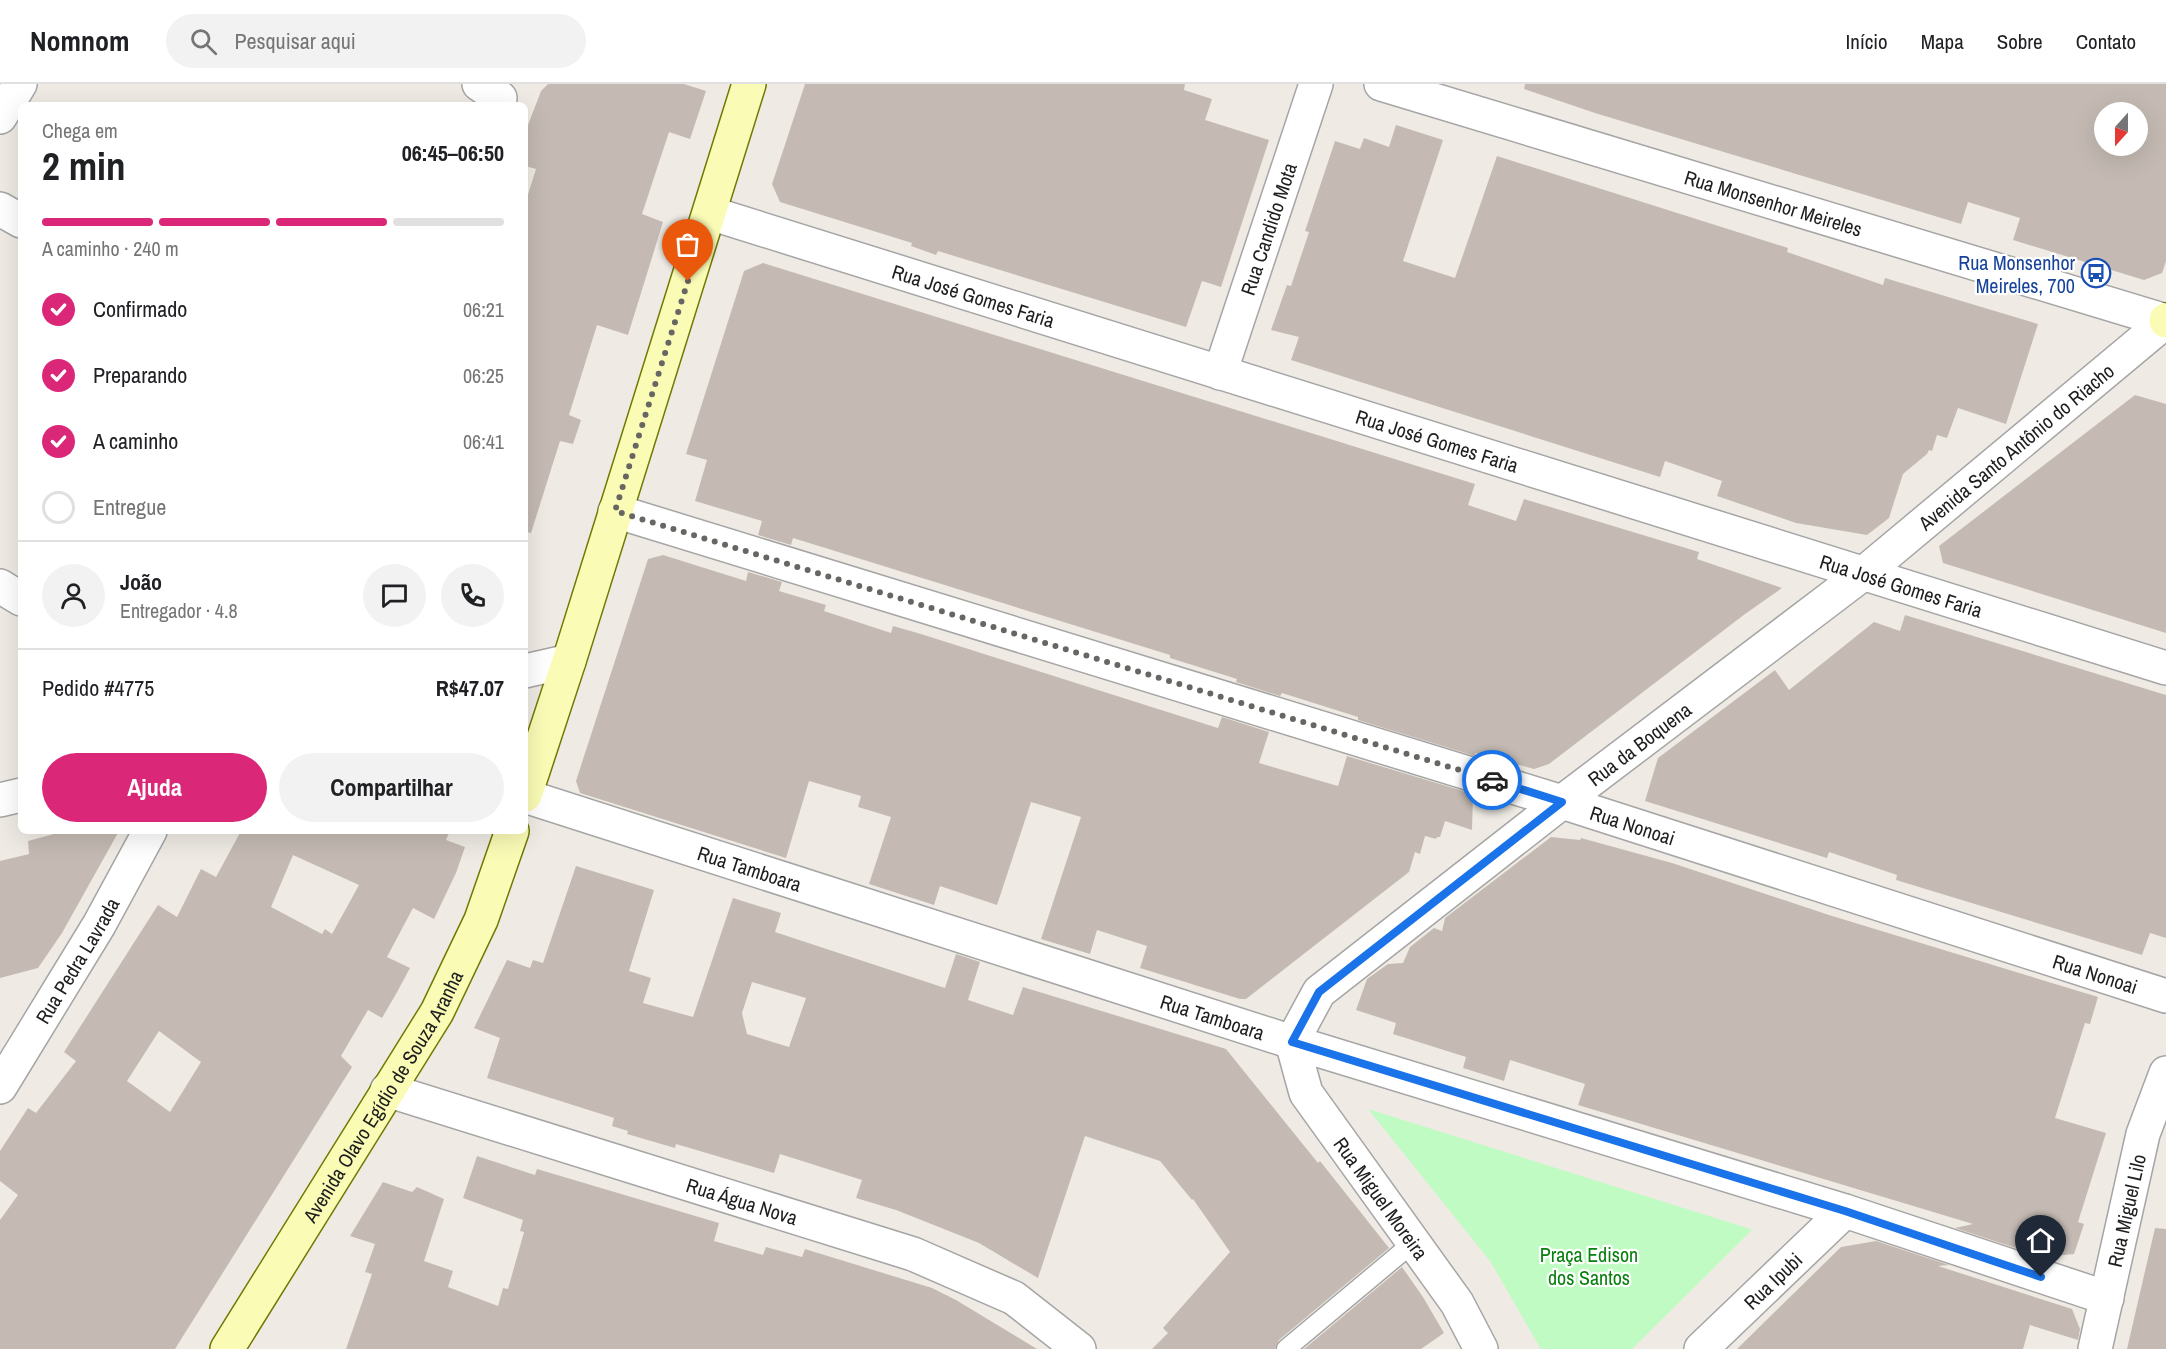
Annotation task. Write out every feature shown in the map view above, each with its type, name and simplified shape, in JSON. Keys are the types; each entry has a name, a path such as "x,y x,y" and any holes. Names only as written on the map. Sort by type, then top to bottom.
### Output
{"main road":[{"path":"528,787 749,84"},
{"name":"Avenida Olavo Egídio de Souza Aranha","path":"227,1349 442,1002 481,920 511,834"}],"street":[{"path":"0,117 20,84"},
{"name":"Rua Candido Mota","path":"1220,373 1316,84"},
{"name":"Rua Monsenhor Meireles","path":"1381,84 2166,320"},
{"path":"0,209 18,219"},
{"name":"Rua José Gomes Faria","path":"710,213 2166,668"},
{"name":"Avenida Santo Antônio do Riacho","path":"1864,573 2166,320"},
{"name":"Rua Nonoai","path":"615,511 1562,802 2166,996"},
{"name":"Rua da Boquena","path":"1292,1042 1319,992 1562,802 1864,573"},
{"path":"0,586 18,597"},
{"path":"528,670 569,661"},
{"path":"0,800 18,796"},
{"name":"Rua Tamboara","path":"528,797 1292,1042 1845,1211 2107,1298"},
{"name":"Rua Pedra Lavrada","path":"0,1087 99,925 148,834"},
{"name":"Rua Miguel Moreira","path":"1292,1042 1306,1093 1457,1303 1481,1349"},
{"name":"Rua Miguel Lilo","path":"2095,1349 2143,1134 2166,1073"},
{"name":"Rua Água Nova","path":"387,1090 912,1254 1014,1298 1079,1349"},
{"name":"Rua Ipubi","path":"1701,1349 1845,1211"}],"lane":[{"path":"1286,1349 1414,1242"}],"green space":[{"name":"Praça Edison dos Santos","path":"1368,1109 1752,1230 1632,1349 1541,1349 1490,1261"}],"building":[{"path":"548,84 684,84 706,91 690,139 669,132 642,214 663,222 628,335 597,325 569,415 581,420 573,444 560,441 531,533 528,532 528,194 536,169 528,167 528,125 541,91"},
{"path":"805,84 1185,84 1184,90 1212,99 1205,120 1269,140 1221,287 1202,281 1186,327 938,251 936,255 911,246 912,243 780,202 772,184"},
{"path":"1525,84 2166,84 2166,261 2162,273 2144,280 2013,240 2020,218 1968,202 1961,224 1595,113 1524,89"},
{"path":"1396,125 1443,140 1403,261 1455,278 1497,156 1788,248 1787,252 1883,285 1885,278 2038,324 2006,424 1958,408 1947,438 1937,435 1932,451 1929,450 1903,474 1889,518 1867,535 1796,523 1717,496 1722,481 1665,461 1660,477 1291,360 1299,337 1271,330 1287,285 1291,286 1309,232 1305,231 1335,141 1360,149 1364,138 1389,147"},
{"path":"763,263 1475,484 1468,505 1516,521 1524,499 1699,552 1697,559 1782,588 1549,764 1534,769 1475,753 1475,756 1358,720 1358,717 1282,693 1280,696 1236,682 1237,679 1170,658 1170,655 793,538 791,545 758,535 762,521 695,501 707,460 686,454 744,271"},
{"path":"2135,395 2166,404 2166,633 1943,563 1939,546"},
{"path":"663,555 746,581 748,572 782,582 779,591 826,605 824,611 891,633 893,626 921,634 1218,728 1222,717 1269,732 1259,763 1338,786 1347,756 1473,794 1472,830 1445,821 1440,837 1436,839 1425,836 1420,854 1415,852 1409,872 1246,999 1240,999 1140,968 1147,946 1097,930 1090,954 1041,939 1081,817 1031,802 997,905 940,886 934,905 869,884 891,817 858,807 861,796 809,781 786,858 580,793 576,781 648,559"},
{"path":"1905,615 2166,695 2166,938 2150,933 2142,955 1896,880 1897,875 1829,852 1827,858 1645,801 1658,758 1775,670 1789,690 1874,622 1900,631"},
{"path":"54,834 117,834 62,933 38,968 0,978 0,861 29,854 28,841"},
{"path":"239,834 449,834 446,840 465,847 456,873 434,919 413,908 387,957 410,968 396,994 382,1018 368,1010 341,1056 352,1067 175,1349 0,1349 0,1220 18,1195 0,1181 0,1151 28,1108 36,1113 76,1061 64,1052 158,905 177,917 201,869 216,877","holes":["293,855 359,885 332,934 325,929 322,934 271,907","159,1031 201,1062 170,1112 127,1081"]},
{"path":"1551,837 1580,840 1581,838 1672,863 1829,915 2098,997 2090,1024 2085,1023 2055,1118 2106,1133 2078,1222 2084,1224 2074,1254 2043,1257 1955,1228 1973,1224 1578,1105 1585,1084 1510,1060 1504,1081 1463,1068 1466,1057 1393,1034 1396,1023 1356,1010 1367,979 1388,964 1403,963 1410,947 1434,928 1442,931 1445,918"},
{"path":"576,866 654,890 629,971 651,978 643,1003 693,1017 733,898 781,913 775,932 945,988 956,954 980,962 968,1000 1013,1015 1023,987 1226,1049 1389,1248 1279,1340 1275,1349 1152,1349 1168,1333 1163,1328 1230,1252 1193,1199 1160,1161 1085,1136 1038,1278 979,1243 896,1210 856,1198 862,1180 780,1154 774,1173 676,1144 675,1148 627,1134 628,1131 612,1126 614,1118 487,1078 500,1038 474,1028 507,960 530,968 533,960 543,963","holes":["752,982 806,998 789,1047 747,1034 742,1013"]},
{"path":"477,1156 535,1175 537,1169 719,1223 714,1241 763,1255 766,1247 802,1257 805,1249 932,1288 1037,1349 346,1349 372,1274 365,1272 375,1244 350,1236 383,1182 412,1192 417,1187 444,1199 424,1261 453,1271 448,1287 498,1306 503,1288 508,1289 524,1232 520,1231 523,1220 463,1198"},
{"path":"2155,1228 2166,1229 2166,1349 2127,1349"},
{"path":"1876,1241 1949,1265 1938,1266 2072,1309 2080,1329 2078,1340 2030,1325 2023,1349 1737,1349 1841,1247"},
{"path":"1402,1267 1444,1333 1421,1349 1304,1349"}],"way so far":[{"path":"688,281 615,511 1492,780"}],"place":[{"name":"Rua Monsenhor Meireles, 700","path":"2096,273"}],"route":[{"path":"1492,780 1562,802 1319,992 1292,1042 1845,1211 2041,1277"}]}
